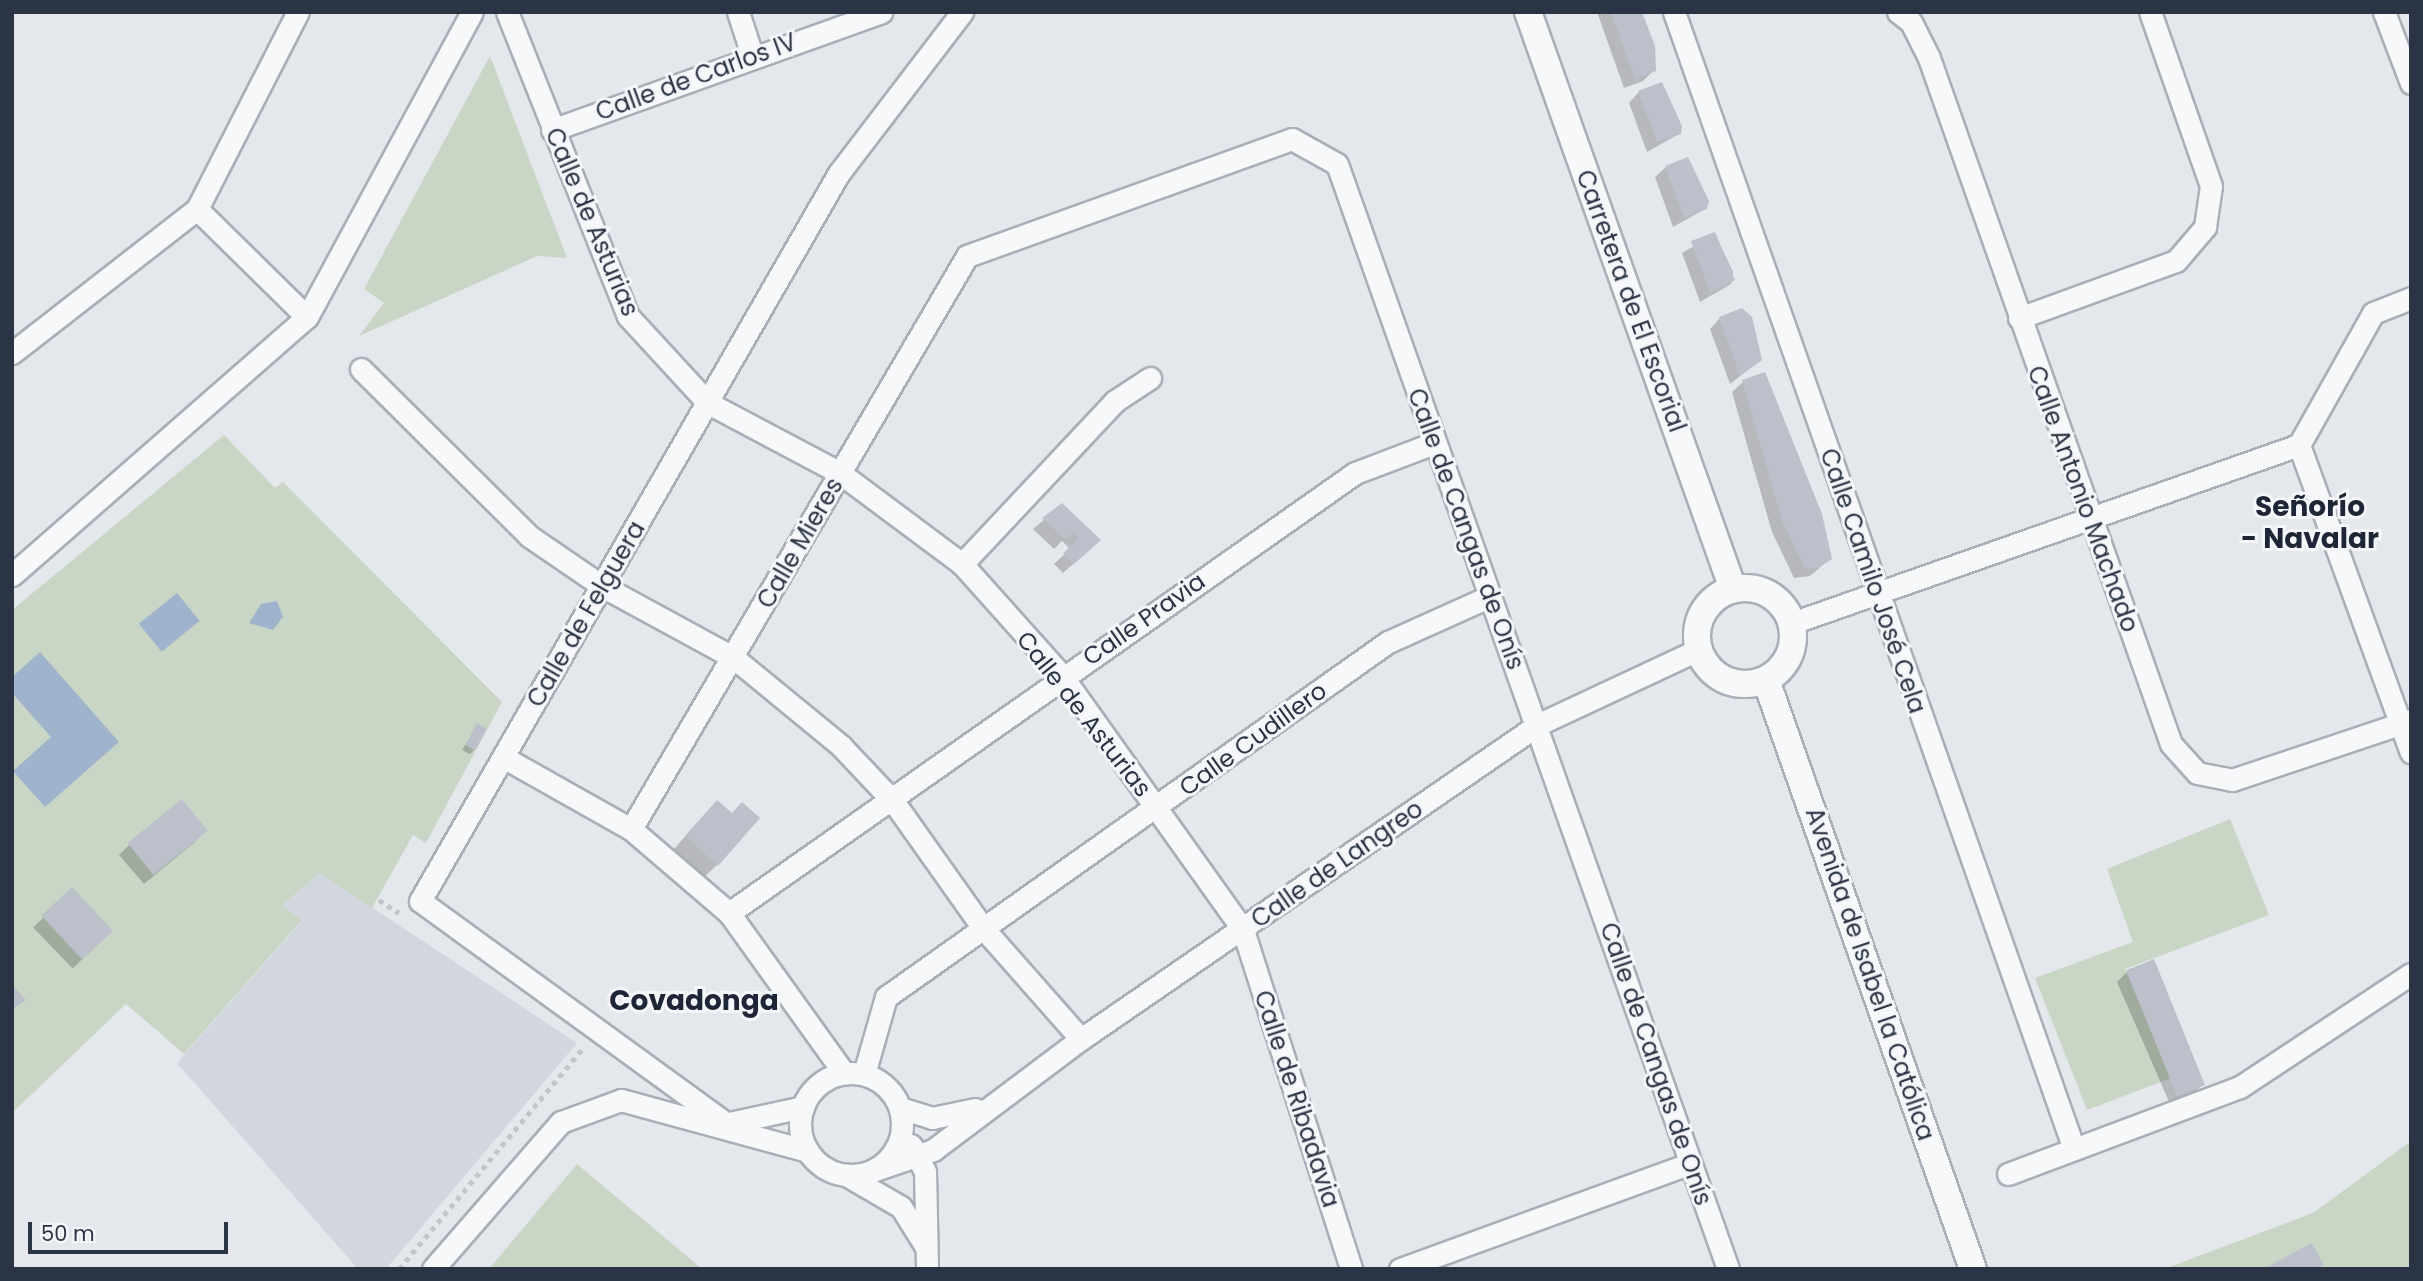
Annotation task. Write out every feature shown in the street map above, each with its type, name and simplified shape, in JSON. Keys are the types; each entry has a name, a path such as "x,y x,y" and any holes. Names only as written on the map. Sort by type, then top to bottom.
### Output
{"street":[{"path":"12,353 197,209 298,12"},
{"path":"12,575 307,317 472,12"},
{"name":"Calle de Asturias","path":"507,12 628,316 708,403 840,473 962,564 1062,676 1243,930"},
{"path":"738,12 752,55"},
{"name":"Calle de Carlos IV","path":"552,130 752,55 881,12"},
{"name":"Calle de Felguera","path":"727,1124 420,901 839,173 962,12"},
{"name":"Carretera de El Escorial","path":"1528,12 1733,589"},
{"name":"Calle Camilo José Cela","path":"1674,12 2074,1149"},
{"name":"Calle Antonio Machado","path":"1898,12 1911,22 1929,58 2089,518 2171,744 2197,773 2232,780 2406,722"},
{"path":"2019,318 2176,261 2205,227 2211,186 2150,12"},
{"path":"2385,12 2411,83"},
{"name":"Calle de Cangas de Onís","path":"967,256 1292,139 1337,164 1488,597 1539,724 1689,1164 1728,1269"},
{"path":"197,209 307,317"},
{"name":"Calle Mieres","path":"631,829 734,658 967,256"},
{"path":"1792,624 1877,591 2300,444 2373,313 2411,299"},
{"path":"361,369 529,536 602,586 734,658 841,746 893,801 983,928 1080,1040"},
{"path":"962,564 1115,401 1150,378"},
{"name":"Calle Pravia","path":"729,913 893,801 1062,676 1355,473 1433,443"},
{"path":"2300,444 2406,722 2411,752"},
{"path":"1733,589 1776,598 1792,624 1789,656 1766,680 1733,683 1718,676 1698,650 1703,612 1733,589"},
{"name":"Calle Cudillero","path":"854,1073 886,998 1388,642 1488,597"},
{"name":"Calle de Langreo","path":"956,1131 990,1103 1080,1040 1539,724 1698,650"},
{"name":"Avenida de Isabel la Católica","path":"1766,680 1973,1269"},
{"path":"503,757 631,829 729,913 854,1073 892,1092 916,1155 927,1200"},
{"name":"Calle de Ribadavia","path":"1243,930 1351,1269"},
{"path":"2008,1174 2240,1087 2411,974"},
{"path":"808,1151 803,1107 818,1084 854,1073"},
{"path":"433,1269 561,1122 621,1100 727,1124 808,1151 901,1207 927,1259"},
{"path":"902,1117 932,1118 990,1103"},
{"path":"727,1124 803,1107"},
{"path":"872,1171 893,1153 902,1117"},
{"path":"845,1175 872,1171 916,1155 956,1131"},
{"path":"927,1259 927,1200 936,1158 956,1131"},
{"path":"1400,1269 1689,1164"}],"path":[{"path":"379,900 413,922"},
{"path":"399,1269 583,1048 581,1035"}],"shaded area":[{"path":"320,873 577,1043 386,1269 358,1269 177,1063 302,921 282,905"}],"green space":[{"path":"490,56 567,258 537,256 359,336 384,303 364,289"},
{"path":"224,435 275,488 283,482 502,702 426,843 413,835 372,908 320,873 282,905 302,920 184,1054 126,1004 12,1113 12,610"},
{"path":"2230,819 2269,915 2125,969 2171,1078 2087,1110 2035,978 2133,942 2107,869"},
{"path":"2411,1141 2411,1269 2164,1269 2313,1213"},
{"path":"577,1164 702,1269 489,1269"}],"water":[{"path":"177,593 200,621 162,652 139,624"},
{"path":"277,601 283,617 273,630 249,623 261,604"},
{"path":"40,652 119,742 45,807 13,771 51,737 12,693 12,677"}],"building":[{"path":"1611,12 1642,12 1655,46 1656,71 1635,79"},
{"path":"1662,82 1682,126 1681,134 1657,142 1638,91"},
{"path":"1688,157 1709,201 1707,209 1684,218 1665,166"},
{"path":"1715,232 1735,280 1710,293 1691,241"},
{"path":"1742,308 1752,317 1762,360 1740,376 1719,317"},
{"path":"1765,372 1822,514 1832,559 1818,568 1805,569 1782,521 1742,380"},
{"path":"1062,503 1101,540 1074,564 1063,553 1079,539 1073,532 1066,540 1042,518"},
{"path":"477,723 487,728 475,750 466,745"},
{"path":"182,799 208,831 153,875 128,843"},
{"path":"717,800 732,813 742,802 760,818 718,866 685,836"},
{"path":"72,887 113,931 82,960 41,916"},
{"path":"2154,959 2205,1085 2177,1096 2126,970"},
{"path":"12,985 26,1000 12,1009"},
{"path":"2312,1243 2324,1265 2317,1269 2263,1269"}],"district":[{"name":"Señorío - Navalar","path":"2310,523"},
{"name":"Covadonga","path":"694,1001"}]}
